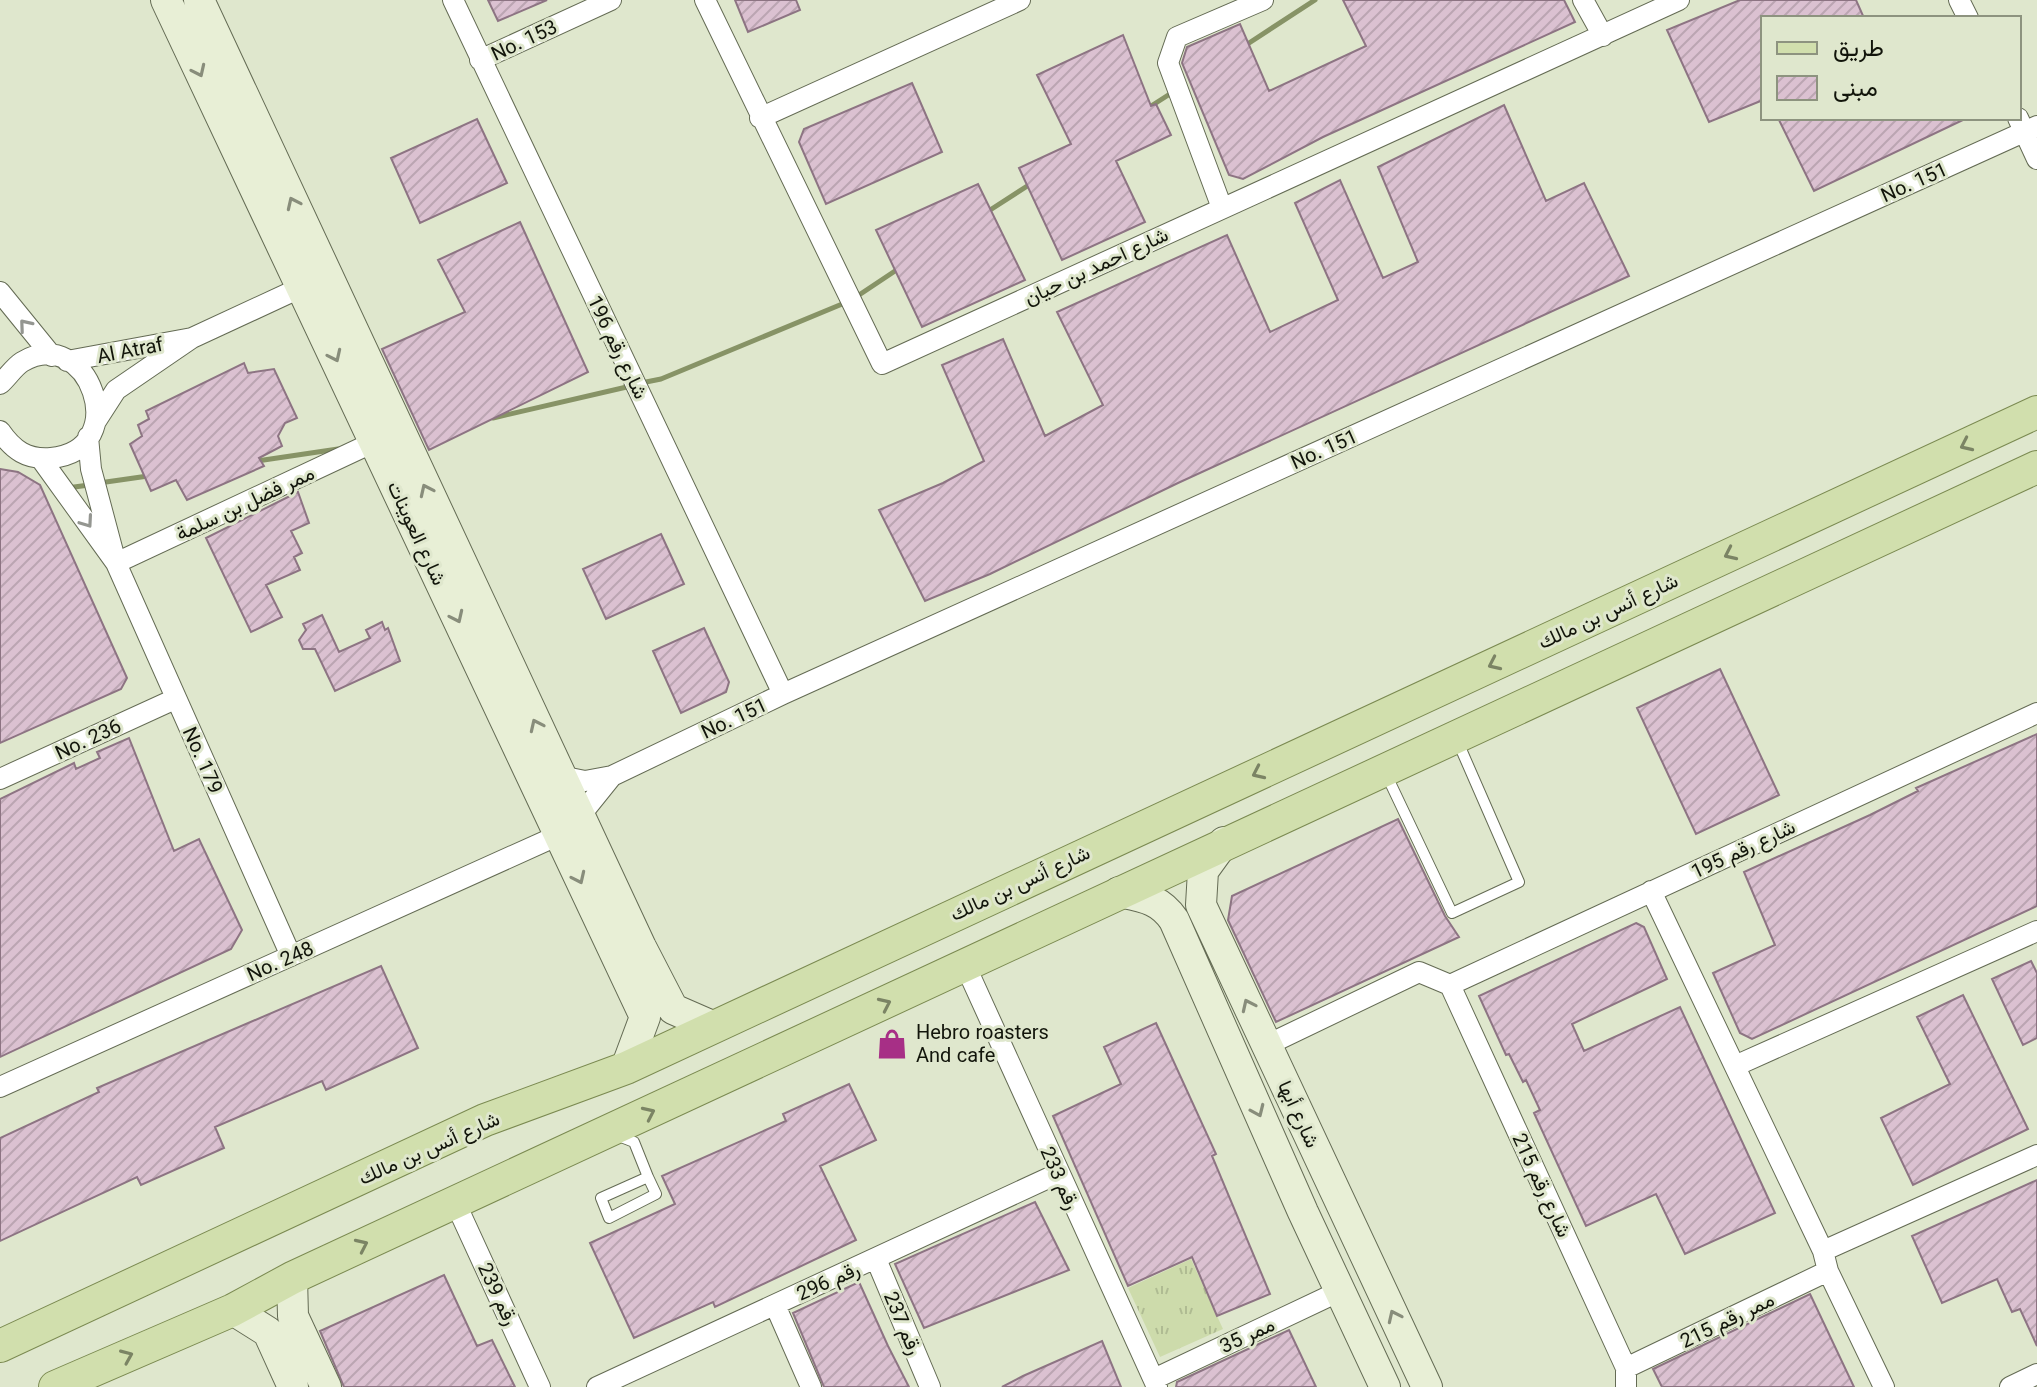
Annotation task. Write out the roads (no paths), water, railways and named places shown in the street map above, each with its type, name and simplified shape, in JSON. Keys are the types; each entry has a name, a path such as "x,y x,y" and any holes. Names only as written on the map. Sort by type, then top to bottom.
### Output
{"main road":[{"name":"شارع أنس بن مالك","path":"0,1346 485,1120 626,1068 2037,412"},
{"path":"68,1384 966,967 1224,842 2037,467"}],"street":[{"name":"شارع العوينات","path":"166,0 301,253 302,287 330,316 374,442 569,826 630,955 645,1017 626,1068"},
{"name":"شارع العوينات","path":"199,0 301,253 330,316 560,776 569,826"},
{"name":"شارع رقم 196","path":"453,0 783,694"},
{"name":"No. 153","path":"480,60 611,0"},
{"name":"شارع احمد بن حيان","path":"705,0 882,364 1679,0"},
{"path":"760,118 1020,0"},
{"path":"1222,208 1168,63 1171,47 1177,37 1263,0"},
{"path":"1583,0 1603,36"},
{"path":"2027,125 2037,159"},
{"name":"No. 151","path":"560,776 585,781 612,776 783,694 2027,125"},
{"name":"Al Atraf","path":"41,459 68,453 92,429 116,390 192,338 302,287"},
{"path":"0,292 60,358"},
{"name":"Al Atraf","path":"0,384 20,363 192,338"},
{"name":"Al Atraf","path":"60,358 82,371 92,385 97,403 92,429"},
{"name":"No. 179","path":"92,429 91,469 116,563 291,956"},
{"path":"0,431 8,453 41,459"},
{"name":"ممر فضل بن سلمة","path":"116,563 374,442"},
{"name":"No. 179","path":"41,459 116,563"},
{"name":"No. 236","path":"0,779 175,699"},
{"name":"شارع رقم 195","path":"1450,985 2037,713"},
{"name":"No. 151","path":"569,826 612,776"},
{"name":"No. 248","path":"0,1087 569,826"},
{"name":"شارع أبها","path":"1224,842 1203,871 1201,905 1427,1387"},
{"path":"1651,891 1823,1251 1828,1271 1884,1387"},
{"name":"شارع أبها","path":"1119,892 1152,899 1166,907 1385,1387"},
{"path":"1184,944 1213,931"},
{"path":"1735,1066 2037,931"},
{"name":"شارع العوينات","path":"630,955 673,1009 712,1026"},
{"name":"رقم 233","path":"966,967 1057,1174 1155,1383"},
{"path":"1267,1045 1419,972 1450,985"},
{"name":"شارع رقم 215","path":"1450,985 1626,1378"},
{"path":"1823,1251 2037,1155"},
{"name":"رقم 296","path":"597,1387 1057,1174"},
{"path":"1303,1212 1337,1196"},
{"name":"رقم 239","path":"455,1202 540,1387"},
{"name":"رقم 237","path":"876,1259 930,1387"},
{"name":"ممر رقم 215","path":"1626,1378 1828,1271"},
{"path":"292,1278 293,1387"},
{"name":"ممر 35","path":"1155,1383 1340,1291"},
{"path":"775,1305 811,1387"},
{"path":"233,1310 293,1352 326,1387"},
{"path":"2010,1387 2037,1374"}],"lane":[{"path":"1384,768 1452,913 1519,882 1455,735"},
{"path":"607,1132 634,1142 656,1194 609,1218 601,1198 648,1177"}],"waterway":[{"path":"1246,45 1315,0"},
{"path":"1148,108 1173,92"},
{"path":"987,212 1032,183"},
{"path":"856,297 901,267"},
{"path":"641,383 661,379 847,302"},
{"path":"493,418 631,386"},
{"path":"257,461 338,449"},
{"path":"99,483 148,476"},
{"path":"67,488 89,485"}],"place":[{"name":"Hebro roasters And cafe","path":"892,1044"}]}
